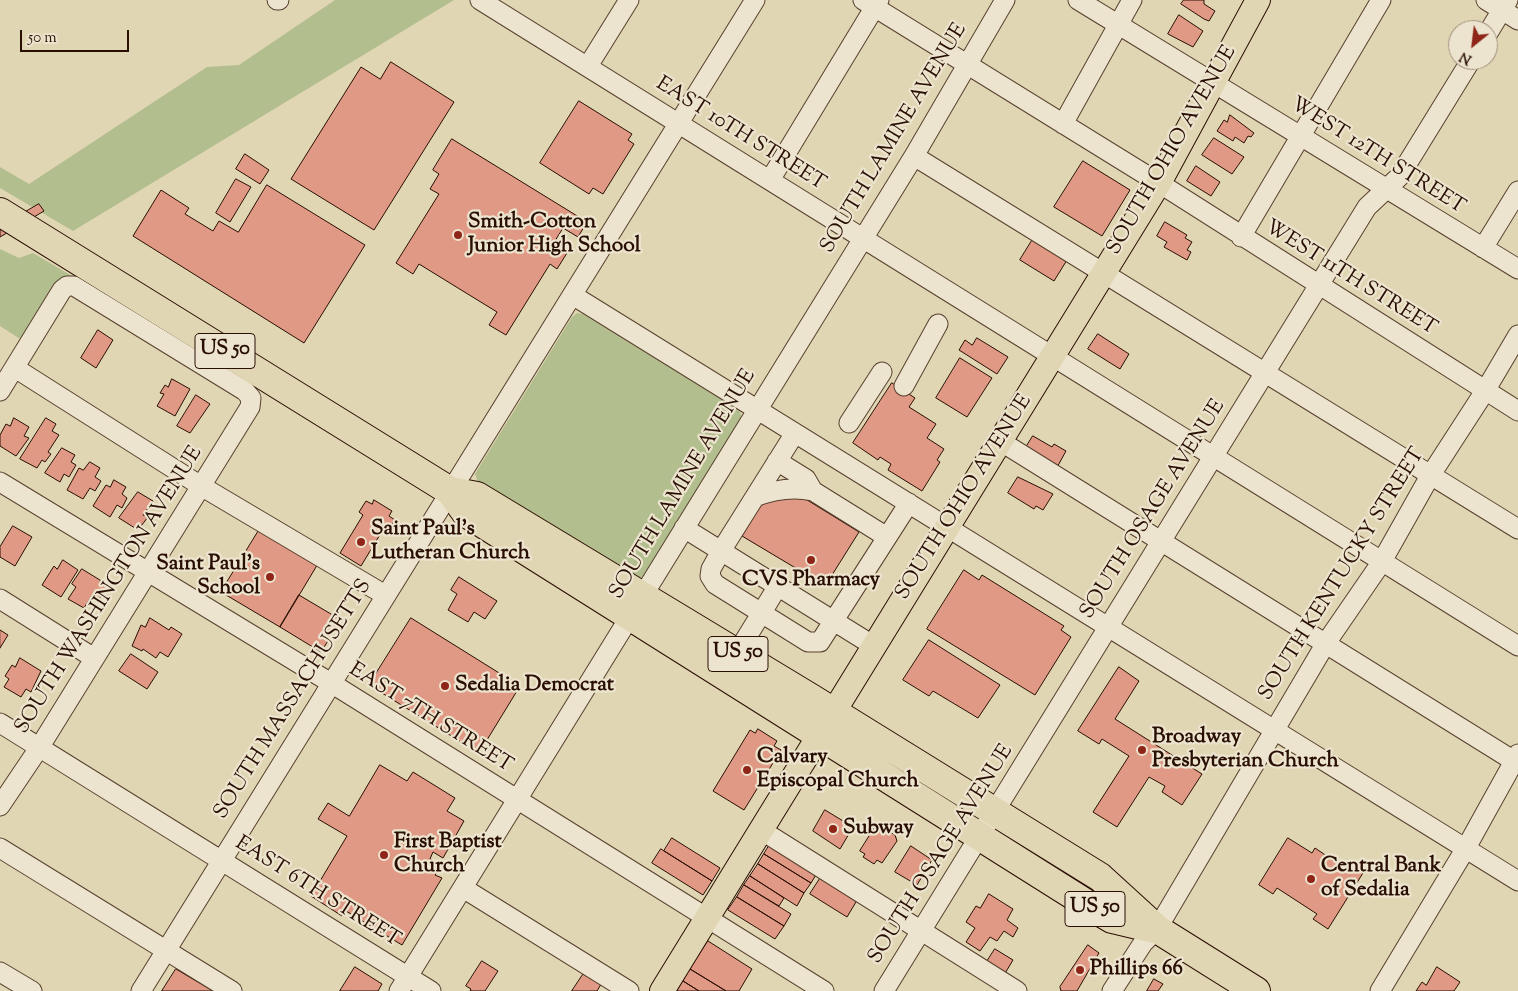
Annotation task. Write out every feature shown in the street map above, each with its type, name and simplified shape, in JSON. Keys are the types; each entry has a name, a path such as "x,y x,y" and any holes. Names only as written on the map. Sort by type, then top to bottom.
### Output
{"highway":[{"name":"US 50","path":"0,212 450,491 477,496 819,736 1112,919 1157,929"},
{"name":"US 50","path":"636,606 737,653 1100,877 1157,929 1256,991"}],"main road":[{"name":"SOUTH OHIO AVENUE","path":"662,991 1159,183 1258,0"}],"street":[{"name":"EAST 10TH STREET","path":"480,0 1053,356 1381,563 1518,646"},
{"path":"588,66 629,0"},
{"name":"SOUTH MASSACHUSETTS","path":"141,991 385,595 574,296 755,0"},
{"name":"SOUTH LAMINE AVENUE","path":"403,984 914,156 1006,0"},
{"name":"WEST 12TH STREET","path":"1078,0 1518,269"},
{"path":"1063,124 1132,0"},
{"path":"1241,238 1380,0"},
{"path":"770,180 872,2"},
{"name":"WEST 11TH STREET","path":"872,2 1159,183 1241,238 1320,284 1518,411"},
{"path":"1492,20 1498,3 1518,20"},
{"name":"SOUTH OSAGE AVENUE","path":"884,991 1367,207 1399,178 1465,70"},
{"path":"914,156 1518,529"},
{"path":"1483,248 1518,191"},
{"name":"SOUTH WASHINGTON AVENUE","path":"0,806 39,748 250,407 251,398 245,391 74,286 67,286 15,368"},
{"path":"574,296 1518,881"},
{"path":"904,386 938,324"},
{"name":"SOUTH KENTUCKY STREET","path":"1112,991 1143,943 1157,929 1326,643 1381,563 1430,476 1485,391 1518,335"},
{"path":"0,391 15,368 201,486 385,595"},
{"path":"849,423 882,372"},
{"path":"796,433 711,569 710,576 715,584 808,642 820,642 908,503"},
{"path":"1000,441 1516,758 1466,848 1380,991"},
{"path":"777,461 806,479 813,491"},
{"name":"EAST 7TH STREET","path":"0,482 331,683 824,991"},
{"path":"755,497 795,489 813,491 887,537"},
{"path":"684,528 874,646"},
{"path":"737,653 778,586"},
{"path":"0,600 94,658"},
{"name":"EAST 6TH STREET","path":"0,723 222,860 403,984 431,991"},
{"path":"761,830 1017,991"},
{"path":"0,848 232,991"},
{"path":"463,888 629,991"},
{"path":"0,972 32,991"}],"green space":[{"path":"335,0 454,0 73,231 0,188 0,167 29,184 207,67 239,65"},
{"path":"0,249 19,258 33,253 72,276 28,344 0,326"},
{"path":"577,313 583,314 740,411 742,420 647,575 638,578 628,575 478,482 475,474 572,317"}],"building":[{"path":"1184,0 1204,0 1204,4 1215,11 1209,21 1181,4"},
{"path":"1179,15 1203,31 1193,47 1168,34"},
{"path":"391,62 454,102 374,230 291,179 361,67 380,79"},
{"path":"579,101 632,134 628,140 634,144 603,194 593,188 589,194 540,163"},
{"path":"1230,115 1254,133 1251,137 1248,136 1244,143 1235,137 1233,141 1217,131 1224,120 1227,122"},
{"path":"1214,138 1244,157 1232,174 1202,155"},
{"name":"Smith-Cotton Junior High School","path":"452,139 587,222 578,237 563,228 553,244 567,253 557,269 550,264 506,335 489,325 497,312 419,264 413,274 396,263 439,194 430,189 439,174 433,170"},
{"path":"245,154 269,170 260,184 236,169"},
{"path":"1083,161 1130,190 1102,236 1054,207"},
{"path":"1196,166 1220,182 1211,196 1187,181"},
{"path":"236,179 251,187 230,222 216,213"},
{"path":"267,185 365,245 304,343 133,236 161,190 189,208 185,214 213,231 219,221 238,232"},
{"path":"39,204 44,211 0,237 0,227"},
{"path":"1165,222 1187,235 1185,238 1192,242 1187,250 1191,252 1187,260 1164,247 1167,242 1157,236"},
{"path":"1033,239 1067,260 1054,281 1020,260"},
{"path":"98,330 113,340 96,368 81,358"},
{"path":"1098,334 1129,354 1120,369 1088,349"},
{"path":"977,338 1008,357 997,374 959,350 965,340 972,345"},
{"path":"960,358 992,378 967,417 936,398"},
{"path":"172,379 190,389 175,416 157,406 164,394 160,393 165,385 168,387"},
{"path":"892,383 915,398 909,407 936,424 927,438 944,449 937,460 940,462 922,491 888,470 891,464 880,457 878,460 853,443"},
{"path":"196,395 210,404 190,433 177,426"},
{"path":"14,418 29,427 24,436 29,438 16,456 0,446 0,435 6,424 10,426"},
{"path":"46,418 56,424 52,431 59,435 48,452 51,454 45,462 42,460 37,468 20,459"},
{"path":"1033,436 1052,447 1054,444 1066,451 1055,471 1023,452"},
{"path":"62,448 75,455 71,462 76,465 69,477 64,474 60,482 45,473"},
{"path":"90,462 100,468 95,477 101,481 95,491 90,488 83,499 67,490 79,468 83,470"},
{"path":"1018,477 1053,494 1043,510 1036,506 1034,509 1008,493"},
{"path":"114,480 126,487 122,494 127,498 122,508 117,505 110,517 93,506 106,485 110,487"},
{"name":"CVS Pharmacy","path":"791,490 859,532 824,585 742,536 767,495"},
{"path":"138,492 153,501 143,515 148,517 138,530 119,518"},
{"name":"Saint Paul's Lutheran Church","path":"374,500 392,511 389,516 395,520 388,530 384,528 361,566 340,553 363,515 359,512 366,501 372,504"},
{"path":"13,526 32,537 15,566 0,557 0,547"},
{"name":"Saint Paul's School","path":"261,527 319,562 280,627 221,592"},
{"path":"63,560 78,570 61,597 42,585 54,566 57,569"},
{"path":"82,569 108,585 99,599 92,595 84,608 68,599 76,587 72,584"},
{"path":"964,570 979,580 982,575 1064,626 1061,630 1071,637 1035,695 927,629"},
{"path":"459,577 497,601 485,619 474,612 468,622 448,610 457,594 451,590"},
{"path":"299,595 341,620 321,652 280,627"},
{"path":"150,618 169,630 171,627 182,634 168,657 160,652 156,658 143,649 142,651 132,646 141,625 145,627"},
{"name":"Sedalia Democrat","path":"411,618 520,686 479,753 369,685"},
{"path":"0,630 8,635 0,648"},
{"path":"929,640 1000,685 978,718 933,691 929,696 903,680"},
{"path":"131,654 158,672 147,689 119,671"},
{"path":"20,658 41,671 31,692 26,689 21,697 4,687 9,679 5,676 12,665 15,667"},
{"name":"Broadway Presbyterian Church","path":"1119,667 1139,681 1115,719 1202,774 1182,805 1162,792 1165,786 1149,777 1117,827 1093,812 1129,756 1102,739 1099,744 1078,731"},
{"name":"Calvary Episcopal Church","path":"758,729 777,741 774,746 781,750 744,810 713,791 750,730 755,733"},
{"name":"First Baptist Church","path":"380,765 407,781 413,772 455,798 447,811 464,821 443,858 433,852 430,859 442,865 435,875 442,878 402,945 346,911 342,916 311,896 347,836 318,819 328,803 349,816"},
{"name":"Subway","path":"825,810 853,827 840,849 813,831"},
{"path":"875,827 881,827 895,835 897,841 882,863 877,860 874,864 863,857 865,854 860,851"},
{"path":"672,838 720,868 712,881 664,851"},
{"name":"Central Bank of Sedalia","path":"1288,838 1312,853 1315,848 1340,865 1342,861 1363,873 1328,929 1313,919 1317,914 1277,888 1273,894 1259,885"},
{"path":"772,841 819,870 811,883 764,854"},
{"path":"911,846 932,860 917,885 895,872"},
{"path":"661,849 712,881 703,895 652,863"},
{"path":"764,854 811,883 804,893 758,864"},
{"path":"758,864 804,893 797,906 750,876"},
{"path":"823,874 859,897 847,917 810,894"},
{"path":"750,876 784,898 779,906 744,885"},
{"path":"744,885 791,914 784,926 737,897"},
{"path":"989,894 1013,909 1007,920 1018,928 1013,937 1004,931 997,941 990,937 980,951 966,942 975,928 966,922 976,906 980,908"},
{"path":"737,897 784,926 775,939 728,910"},
{"path":"708,941 752,969 739,991 726,991 690,969"},
{"name":"Phillips 66","path":"1088,945 1099,953 1077,991 1061,991 1060,987"},
{"path":"995,949 1013,960 1004,975 998,972 1000,969 986,963"},
{"path":"482,961 498,971 485,991 470,991 471,989 466,986"},
{"path":"355,967 382,984 378,991 340,991"},
{"path":"1437,967 1460,982 1454,991 1416,991 1422,982 1426,985"},
{"path":"176,969 213,991 162,991"},
{"path":"690,969 726,991 699,991 683,981"},
{"path":"586,970 603,981 597,991 572,991"},
{"path":"1154,979 1163,984 1158,991 1147,991"},
{"path":"683,981 699,991 677,991"}],"place":[{"name":"Smith-Cotton Junior High School","path":"458,235"},
{"name":"Saint Paul's Lutheran Church","path":"361,542"},
{"name":"CVS Pharmacy","path":"811,560"},
{"name":"Saint Paul's School","path":"270,577"},
{"name":"Sedalia Democrat","path":"445,686"},
{"name":"Broadway Presbyterian Church","path":"1142,750"},
{"name":"Calvary Episcopal Church","path":"747,770"},
{"name":"Subway","path":"833,829"},
{"name":"First Baptist Church","path":"384,855"},
{"name":"Central Bank of Sedalia","path":"1311,879"},
{"name":"Phillips 66","path":"1080,970"}]}
